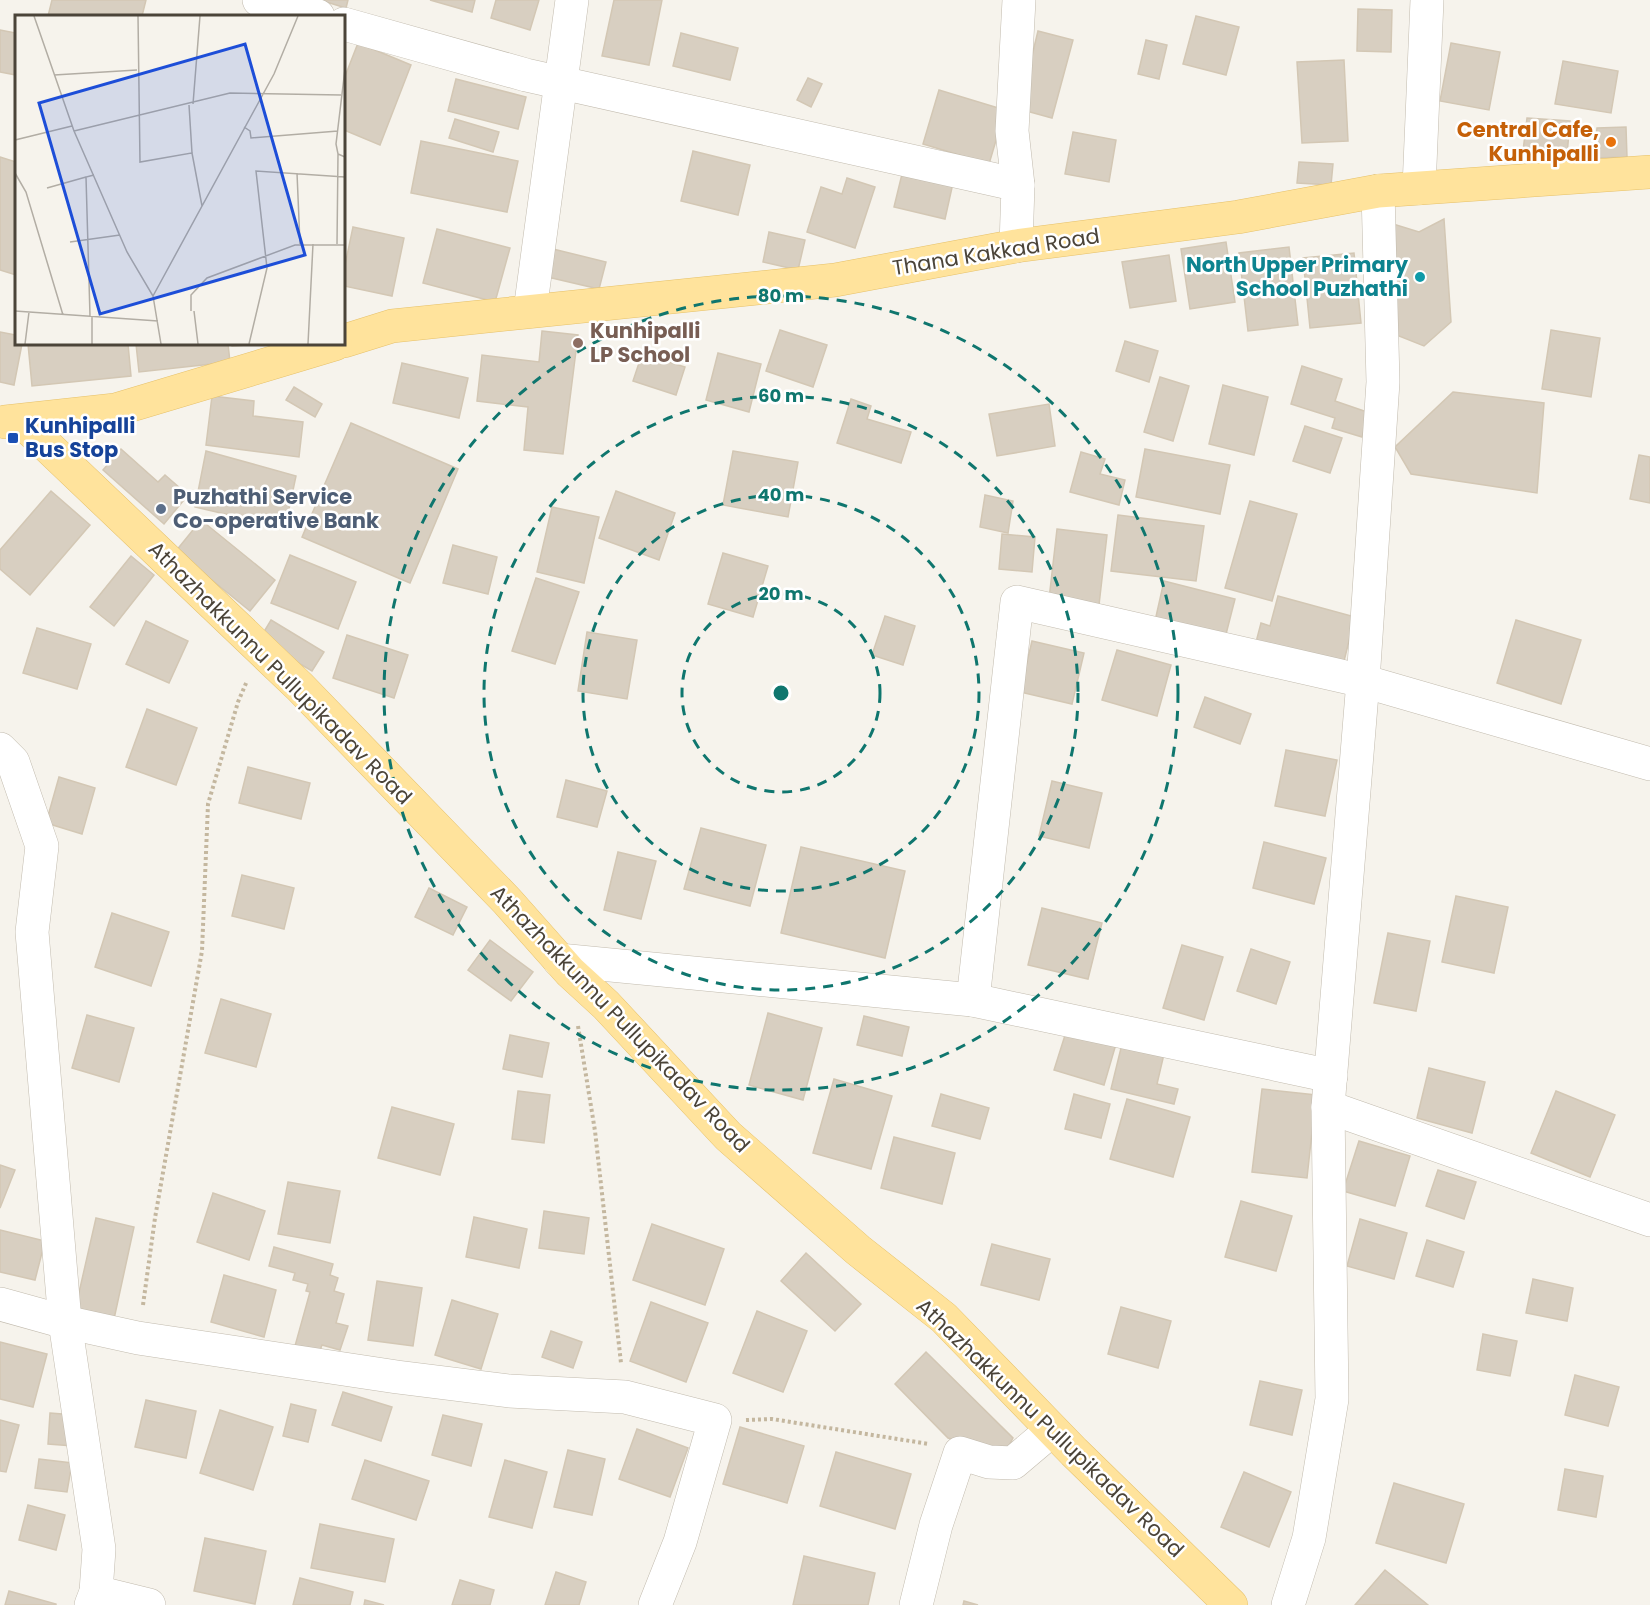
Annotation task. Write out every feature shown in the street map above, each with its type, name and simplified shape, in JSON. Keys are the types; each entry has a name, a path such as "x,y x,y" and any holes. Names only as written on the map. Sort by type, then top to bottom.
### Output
{"main road":[{"name":"Thana Kakkad Road","path":"345,341 392,326 835,280 1016,246 1238,217 1378,191 1650,172"},
{"path":"10,422 115,410 332,345"},
{"name":"Athazhakkunnu Pullupikadav Road","path":"10,422 300,687 507,901 564,966 606,1005 728,1136 858,1250 944,1318 1052,1430 1231,1605"}],"street":[{"path":"258,0 314,15"},
{"path":"530,311 572,0"},
{"path":"1016,246 1018,185 1012,131 1019,0"},
{"path":"1419,188 1427,0"},
{"path":"345,24 559,83 1018,185"},
{"path":"1288,1605 1309,1538 1332,1399 1330,1092 1363,681 1383,382 1378,191"},
{"path":"973,1000 1017,602 1363,681 1650,764"},
{"path":"0,749 13,762 42,846 32,932 65,1322 99,1549 94,1598 149,1605"},
{"path":"564,966 973,1000 1330,1092 1650,1220"},
{"path":"0,1304 65,1322 138,1338 396,1377 509,1391 625,1397 716,1420 680,1542 655,1605"},
{"path":"916,1605 936,1525 960,1453 989,1462 1012,1463 1052,1430"}],"path":[{"path":"138,1338 155,1218 202,951 208,804 238,702 260,650"},
{"path":"564,966 595,1131 625,1397"},
{"path":"716,1420 772,1419 920,1442 960,1453"}],"building":[{"path":"52,0 146,0 142,15 48,15"},
{"path":"320,0 348,0 346,8"},
{"path":"430,0 475,0 472,12"},
{"path":"496,0 539,0 530,30 491,18"},
{"path":"614,0 662,0 649,65 602,56"},
{"path":"1358,9 1392,10 1391,52 1357,51"},
{"path":"1196,16 1239,27 1226,75 1183,64"},
{"path":"0,30 15,33 15,75 0,72"},
{"path":"1038,31 1073,40 1052,118 1019,109"},
{"path":"681,33 738,48 730,80 673,66"},
{"path":"1146,40 1167,45 1159,79 1138,74"},
{"path":"358,43 411,65 380,145 345,130 345,76"},
{"path":"1451,43 1500,52 1489,110 1440,101"},
{"path":"1344,60 1348,141 1302,143 1297,62"},
{"path":"1563,61 1618,71 1611,113 1555,104"},
{"path":"808,78 822,84 811,107 797,100"},
{"path":"456,79 526,97 518,129 448,111"},
{"path":"939,90 1005,110 989,164 923,144"},
{"path":"1527,118 1570,121 1567,155 1523,151"},
{"path":"455,119 499,132 493,152 449,138"},
{"name":"Central Cafe, Kunhipalli","path":"1626,127 1627,157 1594,158 1597,128"},
{"path":"1073,132 1116,140 1109,182 1065,174"},
{"path":"421,141 518,161 507,212 411,193"},
{"path":"693,151 750,165 738,215 681,201"},
{"path":"0,157 15,162 15,275 0,270"},
{"path":"1299,162 1333,164 1331,185 1297,183"},
{"path":"903,170 953,183 945,219 894,207"},
{"path":"847,178 875,187 855,248 807,232 821,187 842,194"},
{"name":"North Upper Primary School Puzhathi","path":"1444,219 1451,322 1424,346 1394,334 1390,223 1419,232"},
{"path":"353,227 404,238 392,296 345,286 345,265"},
{"path":"437,229 510,248 495,302 423,283"},
{"path":"769,232 805,240 798,270 763,262"},
{"path":"1226,242 1235,302 1190,309 1181,249"},
{"path":"1289,247 1298,325 1248,331 1239,253"},
{"path":"549,248 606,262 599,289 543,276"},
{"path":"1354,253 1361,323 1310,328 1303,258"},
{"path":"1169,255 1176,301 1130,308 1122,262"},
{"path":"780,330 827,345 813,387 766,371"},
{"path":"1551,330 1600,338 1591,397 1542,389"},
{"path":"542,331 578,335 563,454 524,450 528,407 477,401 482,355 539,362"},
{"path":"0,332 15,335 15,345 22,345 14,385 0,382"},
{"path":"1125,341 1158,351 1149,382 1116,371"},
{"path":"28,345 128,345 131,376 32,386"},
{"path":"136,345 228,345 230,362 139,372"},
{"path":"718,353 761,364 749,412 706,400"},
{"path":"642,354 685,367 676,395 633,381"},
{"path":"402,363 468,378 459,418 393,403"},
{"path":"1302,366 1342,379 1335,401 1370,413 1362,437 1332,428 1335,418 1291,404"},
{"path":"1160,377 1189,386 1173,441 1144,432"},
{"path":"1223,385 1268,397 1254,455 1209,444"},
{"path":"294,387 322,404 315,417 286,400"},
{"path":"1453,392 1544,403 1537,493 1411,474 1395,447"},
{"path":"212,396 254,401 253,416 303,422 299,457 206,445"},
{"path":"851,399 871,406 867,419 911,432 901,463 837,443"},
{"path":"1049,404 1055,446 997,456 989,414"},
{"path":"351,423 458,469 410,583 302,537"},
{"path":"1305,426 1342,438 1330,473 1293,461"},
{"path":"121,449 158,482 165,475 188,495 164,524 103,470"},
{"path":"1145,449 1230,465 1220,514 1136,497"},
{"path":"206,451 296,476 285,528 195,507"},
{"path":"733,451 798,462 788,517 723,505"},
{"path":"1081,452 1105,459 1100,474 1125,480 1119,505 1070,492"},
{"path":"1639,455 1650,457 1650,503 1630,499"},
{"path":"51,491 90,525 30,595 0,569 0,550"},
{"path":"616,491 675,513 659,560 599,538"},
{"path":"985,495 1013,501 1008,533 980,527"},
{"path":"1250,501 1297,514 1272,601 1225,588"},
{"path":"552,507 599,517 584,583 537,572"},
{"path":"1118,515 1204,526 1196,581 1111,571"},
{"path":"201,520 275,580 250,611 176,551"},
{"path":"1057,529 1107,535 1099,605 1049,599"},
{"path":"1002,534 1035,537 1032,572 999,569"},
{"path":"453,545 497,557 488,594 443,583"},
{"path":"723,553 768,566 753,617 708,604"},
{"path":"290,555 356,582 338,629 271,603"},
{"path":"131,556 154,575 114,626 90,607"},
{"path":"536,578 579,592 555,664 512,651"},
{"path":"1164,581 1235,599 1225,638 1155,621"},
{"path":"1278,596 1355,617 1342,669 1255,646 1261,623 1270,626"},
{"path":"885,616 915,626 903,665 872,655"},
{"path":"271,620 324,652 312,671 259,640"},
{"path":"1516,620 1581,640 1561,704 1497,683"},
{"path":"146,621 188,641 169,683 126,664"},
{"path":"37,628 91,644 77,689 23,673"},
{"path":"587,632 637,640 627,699 578,691"},
{"path":"347,635 408,655 394,698 333,678"},
{"path":"1032,641 1084,653 1072,704 1020,692"},
{"path":"1117,650 1171,665 1157,716 1102,700"},
{"path":"1205,697 1251,714 1240,744 1194,727"},
{"path":"147,709 197,728 176,785 126,767"},
{"path":"1286,750 1337,760 1325,816 1275,806"},
{"path":"248,767 310,783 301,819 239,803"},
{"path":"59,777 95,788 82,834 46,823"},
{"path":"566,780 607,791 597,827 557,817"},
{"path":"1052,781 1102,793 1089,848 1039,836"},
{"path":"701,828 766,845 750,906 684,889"},
{"path":"1264,842 1326,858 1314,904 1253,888"},
{"path":"801,847 905,871 885,958 781,933"},
{"path":"618,852 656,861 641,919 604,910"},
{"path":"242,875 294,888 284,929 232,916"},
{"path":"429,888 467,907 453,935 415,917"},
{"path":"1456,896 1508,907 1494,973 1442,962"},
{"path":"1042,908 1102,923 1088,979 1028,965"},
{"path":"112,913 169,932 151,986 95,967"},
{"path":"1388,933 1430,941 1416,1011 1374,1003"},
{"path":"490,940 533,972 511,1001 468,970"},
{"path":"1182,945 1223,957 1204,1020 1163,1008"},
{"path":"1251,949 1290,962 1276,1004 1237,991"},
{"path":"221,999 271,1014 256,1067 205,1053"},
{"path":"768,1013 822,1028 803,1100 749,1085"},
{"path":"87,1015 134,1028 119,1082 72,1068"},
{"path":"864,1016 909,1027 902,1056 857,1045"},
{"path":"1067,1029 1116,1044 1104,1085 1054,1070"},
{"path":"510,1035 549,1043 542,1077 503,1069"},
{"path":"1122,1044 1164,1054 1157,1084 1178,1089 1174,1104 1111,1089"},
{"path":"1429,1068 1485,1082 1472,1133 1417,1118"},
{"path":"834,1079 892,1096 871,1169 813,1153"},
{"path":"1262,1089 1316,1095 1307,1178 1252,1172"},
{"path":"518,1091 550,1095 544,1143 512,1139"},
{"path":"1556,1091 1615,1115 1590,1177 1531,1153"},
{"path":"941,1094 989,1108 980,1139 932,1126"},
{"path":"1074,1094 1110,1104 1101,1138 1065,1129"},
{"path":"1127,1099 1190,1117 1173,1177 1110,1159"},
{"path":"392,1107 454,1124 440,1175 378,1158"},
{"path":"894,1137 955,1153 942,1204 881,1188"},
{"path":"1359,1141 1410,1156 1395,1206 1343,1191"},
{"path":"0,1165 15,1170 0,1208"},
{"path":"1438,1170 1476,1182 1464,1219 1426,1206"},
{"path":"288,1182 340,1191 330,1243 278,1234"},
{"path":"213,1193 265,1211 249,1260 197,1242"},
{"path":"1241,1201 1292,1216 1276,1271 1225,1257"},
{"path":"544,1211 589,1218 584,1254 539,1248"},
{"path":"474,1217 527,1229 519,1268 466,1257"},
{"path":"96,1218 134,1227 114,1319 75,1310"},
{"path":"1360,1219 1407,1233 1394,1279 1347,1266"},
{"path":"652,1224 724,1249 705,1305 633,1280"},
{"path":"0,1230 45,1241 35,1280 0,1272"},
{"path":"1427,1240 1464,1252 1453,1287 1416,1276"},
{"path":"992,1244 1050,1259 1039,1300 981,1285"},
{"path":"274,1247 333,1264 330,1275 338,1278 334,1291 344,1294 336,1323 348,1326 340,1350 322,1345 319,1353 295,1346 310,1292 306,1291 308,1284 293,1280 295,1273 269,1266"},
{"path":"806,1253 861,1304 835,1331 781,1281"},
{"path":"224,1275 276,1290 264,1337 211,1322"},
{"path":"1533,1279 1573,1288 1567,1321 1526,1313"},
{"path":"377,1281 422,1288 413,1346 368,1340"},
{"path":"452,1300 498,1314 481,1369 435,1355"},
{"path":"651,1302 708,1323 686,1382 630,1361"},
{"path":"1121,1307 1171,1321 1158,1368 1108,1354"},
{"path":"757,1311 807,1331 783,1392 733,1373"},
{"path":"551,1331 582,1342 573,1368 542,1357"},
{"path":"1483,1334 1517,1341 1510,1376 1477,1370"},
{"path":"0,1342 47,1354 33,1407 0,1399"},
{"path":"926,1352 1013,1438 1005,1453 948,1438 895,1384"},
{"path":"1575,1375 1619,1387 1608,1426 1565,1415"},
{"path":"1260,1381 1302,1390 1292,1435 1250,1425"},
{"path":"343,1392 392,1407 381,1441 332,1425"},
{"path":"146,1400 196,1411 186,1458 135,1447"},
{"path":"291,1404 316,1410 308,1442 283,1436"},
{"path":"220,1410 273,1427 253,1490 200,1473"},
{"path":"50,1413 74,1415 73,1446 48,1444"},
{"path":"443,1415 482,1424 471,1466 432,1455"},
{"path":"0,1420 19,1425 6,1472 0,1471"},
{"path":"740,1427 804,1446 787,1503 723,1484"},
{"path":"637,1429 688,1448 670,1497 619,1479"},
{"path":"568,1450 605,1459 592,1515 554,1507"},
{"path":"836,1452 911,1474 895,1529 820,1506"},
{"path":"39,1459 72,1463 67,1492 35,1488"},
{"path":"365,1460 429,1481 416,1520 352,1499"},
{"path":"505,1460 547,1472 532,1528 489,1517"},
{"path":"1565,1469 1603,1476 1596,1517 1558,1510"},
{"path":"1244,1472 1291,1492 1269,1547 1221,1527"},
{"path":"1394,1483 1464,1504 1446,1563 1376,1543"},
{"path":"28,1505 65,1515 56,1550 19,1540"},
{"path":"320,1524 394,1539 385,1582 311,1568"},
{"path":"205,1538 266,1551 255,1604 194,1591"},
{"path":"804,1556 875,1573 868,1605 793,1605"},
{"path":"1385,1570 1428,1605 1355,1605"},
{"path":"556,1572 586,1582 579,1605 545,1605"},
{"path":"300,1578 353,1592 350,1605 293,1605"},
{"path":"460,1580 494,1590 490,1605 452,1605"},
{"path":"9,1591 56,1604 56,1605 5,1605"},
{"path":"365,1600 384,1605 364,1605"},
{"path":"964,1601 978,1605 963,1605"}],"place":[{"name":"Central Cafe, Kunhipalli","path":"1611,142"},
{"name":"North Upper Primary School Puzhathi","path":"1420,277"},
{"name":"Kunhipalli LP School","path":"578,343"},
{"name":"Kunhipalli Bus Stop","path":"13,438"},
{"name":"Puzhathi Service Co-operative Bank","path":"161,509"}]}
